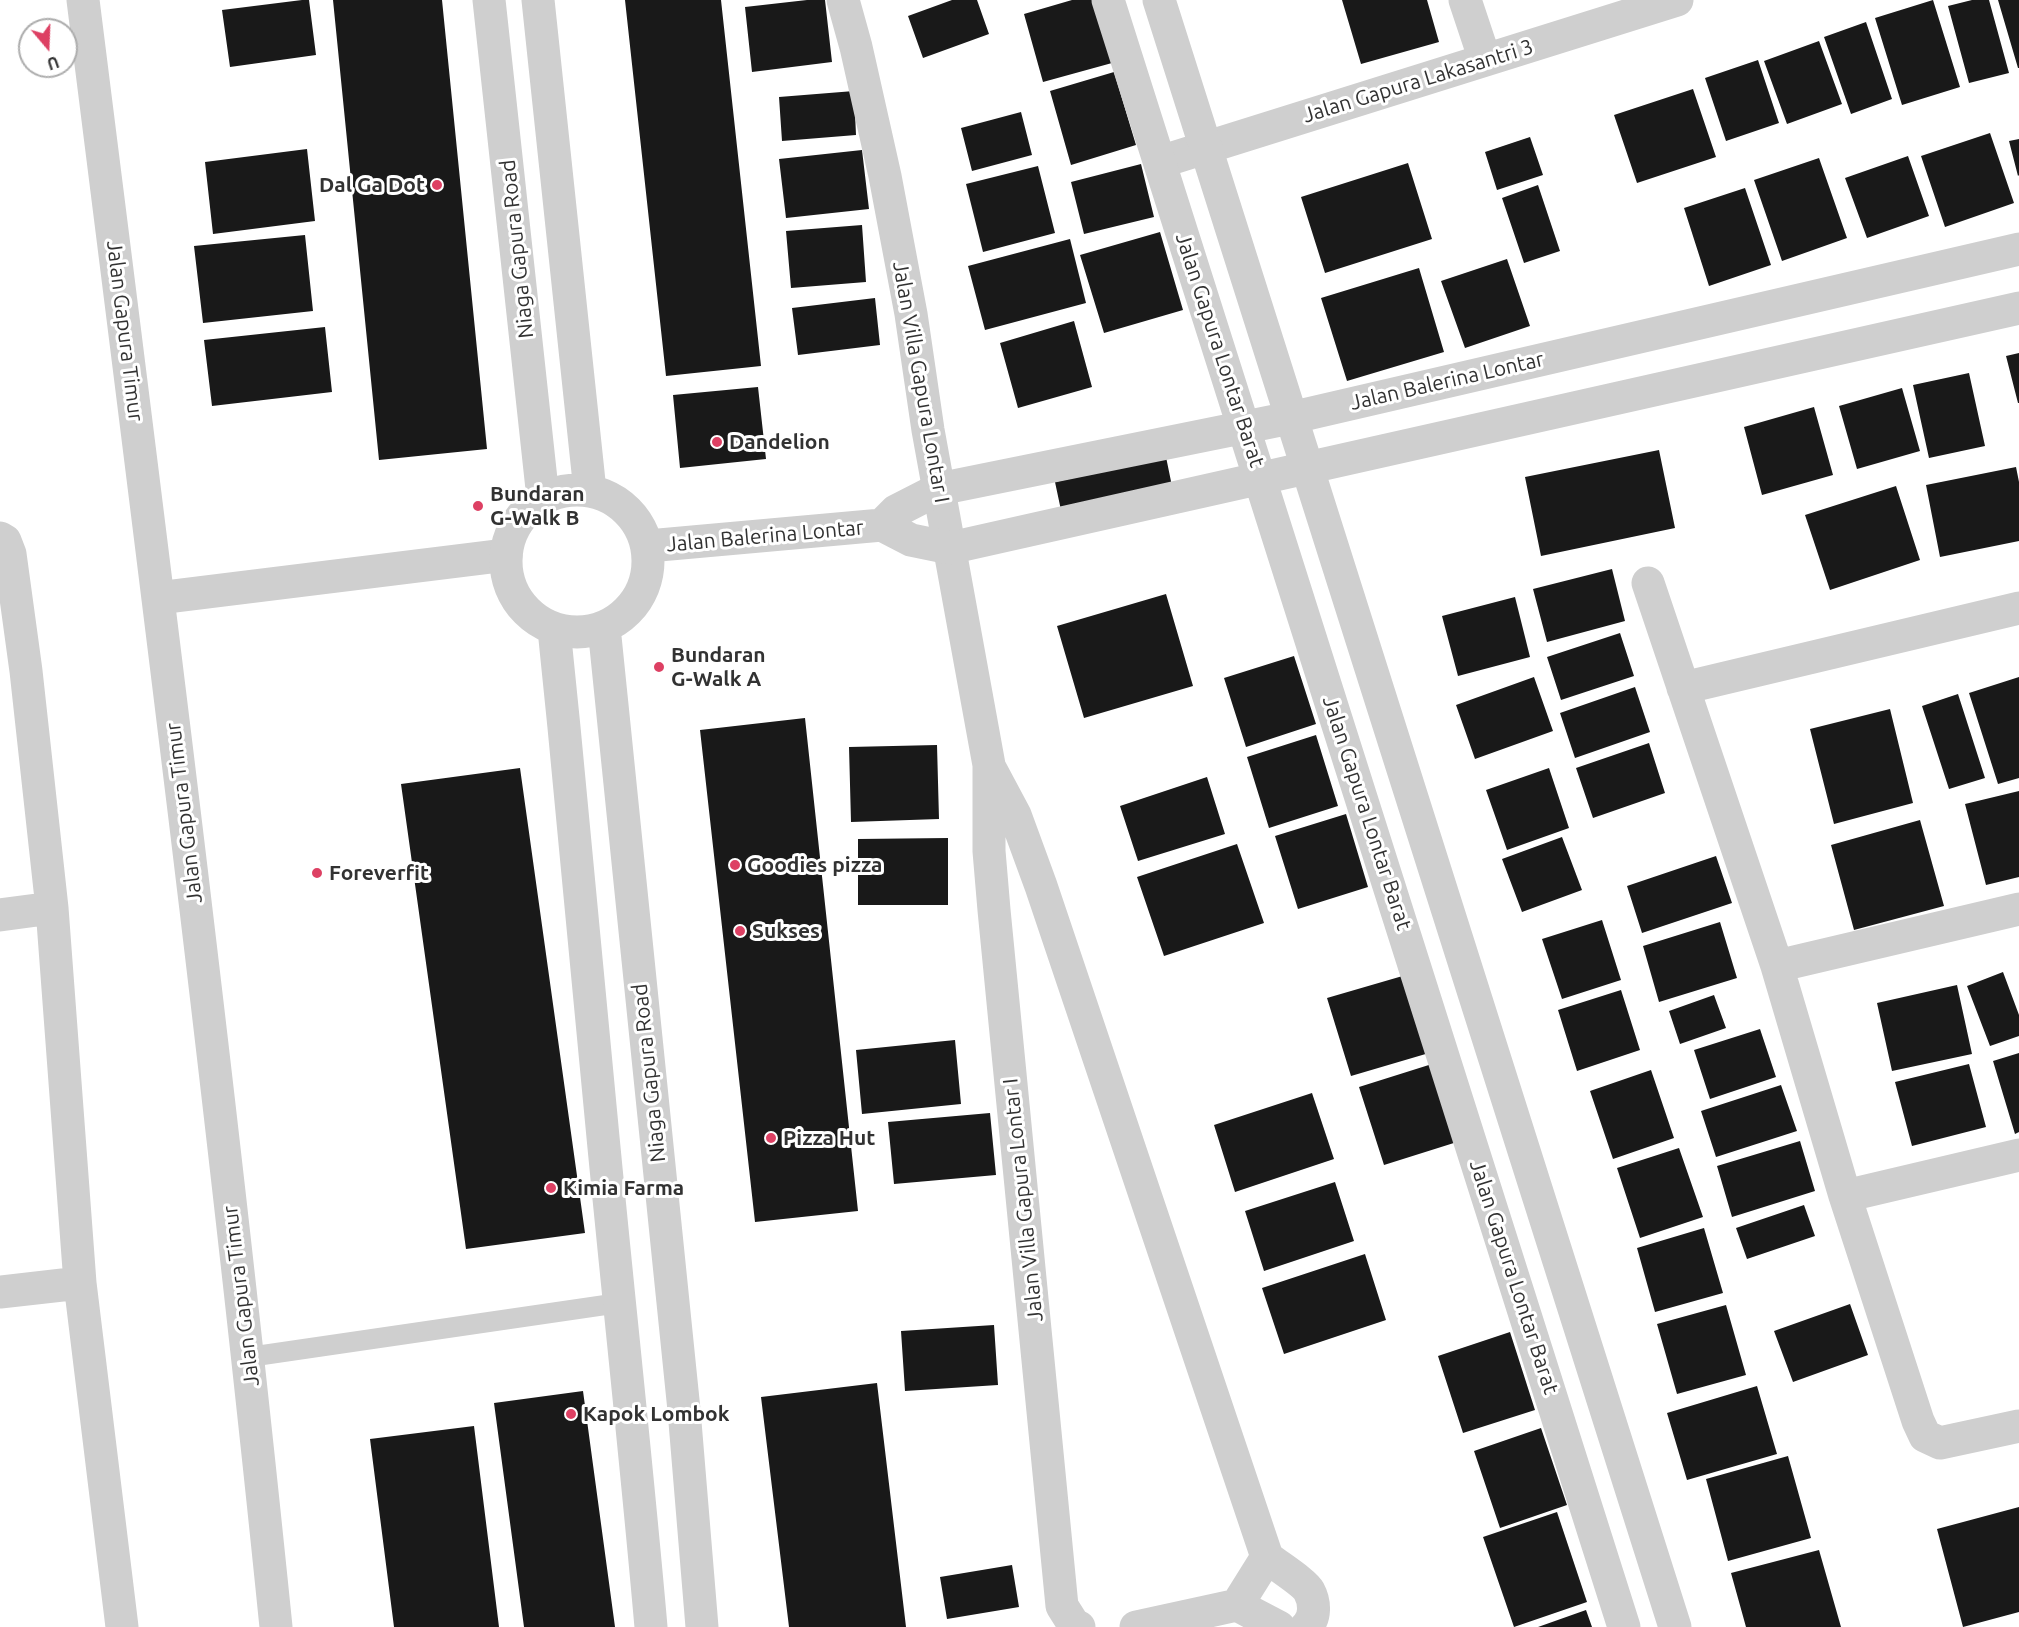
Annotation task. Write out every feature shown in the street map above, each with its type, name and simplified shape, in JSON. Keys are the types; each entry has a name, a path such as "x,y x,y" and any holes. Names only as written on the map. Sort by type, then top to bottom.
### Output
{"street":[{"name":"Jalan Gapura Timur","path":"83,0 158,598 249,1357 276,1627"},
{"name":"Niaga Gapura Road","path":"489,0 543,498"},
{"path":"538,0 590,491"},
{"name":"Jalan Villa Gapura Lontar I","path":"843,0 885,176 911,314 928,430 988,765 989,851 993,898 1062,1606 1074,1624 1079,1627"},
{"name":"Jalan Gapura Lontar Barat","path":"1108,0 1624,1627"},
{"path":"1159,0 1675,1627"},
{"path":"1465,0 1485,60"},
{"name":"Jalan Gapura Lakasantri 3","path":"1160,162 1677,0"},
{"name":"Jalan Balerina Lontar","path":"882,525 896,511 939,489 1290,418 2019,249"},
{"name":"Jalan Balerina Lontar","path":"648,546 882,525 911,540 950,548 1305,466 2019,308"},
{"path":"567,490 590,491 610,498 627,510 640,526 648,546 648,571 641,594 625,614 604,627 579,632 554,629 533,618 517,601 507,579 506,555 512,532 525,513 543,498 567,490"},
{"path":"0,538 4,541 10,554 52,908 80,1283 122,1627"},
{"path":"158,598 506,555"},
{"path":"1647,583 1777,966 1845,1196 1918,1421 1925,1436 1940,1443 2019,1426"},
{"path":"1683,688 2019,608"},
{"name":"Niaga Gapura Road","path":"604,627 684,1410 702,1627"},
{"path":"554,629 570,773 651,1627"},
{"name":"Jalan Villa Gapura Lontar I","path":"988,765 1015,815 1041,886 1267,1557"},
{"path":"0,915 52,908"},
{"path":"1777,966 2019,909"},
{"path":"1845,1196 2019,1155"},
{"path":"0,1292 80,1283"},
{"path":"1237,1605 1267,1557 1308,1590 1314,1607 1311,1623 1306,1627"},
{"path":"1136,1627 1237,1605 1279,1627"}],"lane":[{"path":"249,1357 619,1303"}],"building":[{"path":"309,0 316,55 230,67 222,10"},
{"path":"333,0 442,0 487,449 379,460"},
{"path":"625,0 721,0 761,366 666,376"},
{"path":"825,0 832,62 752,72 745,7"},
{"path":"952,0 977,0 989,34 923,58 908,16"},
{"path":"1072,0 1094,0 1112,63 1043,82 1024,14"},
{"path":"1342,0 1427,0 1439,42 1361,64"},
{"path":"1933,0 1960,87 1902,105 1875,18"},
{"path":"1972,0 1989,0 2009,73 1969,83 1948,6"},
{"path":"1998,0 2019,0 2019,68 2018,68"},
{"path":"1866,22 1892,99 1851,114 1824,37"},
{"path":"1819,41 1842,104 1787,124 1764,61"},
{"path":"1758,60 1779,123 1726,141 1705,78"},
{"path":"1114,72 1136,145 1071,165 1050,91"},
{"path":"1693,89 1716,157 1637,183 1614,115"},
{"path":"854,91 856,135 782,141 779,97"},
{"path":"1021,112 1032,155 972,171 961,128"},
{"path":"1990,133 2014,203 1945,227 1921,156"},
{"path":"1530,137 1543,175 1497,190 1485,152"},
{"path":"2019,139 2019,175 2018,176 2009,141"},
{"path":"307,149 315,221 213,234 205,162"},
{"path":"862,150 869,209 786,218 779,159"},
{"path":"1908,156 1929,216 1867,238 1845,178"},
{"path":"1819,158 1847,238 1782,261 1754,180"},
{"path":"1408,163 1432,239 1325,273 1301,197"},
{"path":"1141,164 1154,217 1084,234 1071,182"},
{"path":"1038,166 1055,233 983,252 966,184"},
{"path":"1538,185 1560,251 1524,263 1502,198"},
{"path":"1745,188 1771,265 1709,286 1684,208"},
{"path":"862,225 866,282 791,288 786,231"},
{"path":"1160,232 1183,310 1104,333 1080,255"},
{"path":"305,235 313,311 203,323 194,246"},
{"path":"1070,239 1086,303 985,330 968,266"},
{"path":"1507,259 1530,326 1465,348 1441,281"},
{"path":"1419,268 1444,352 1347,381 1321,298"},
{"path":"875,298 880,345 798,355 792,308"},
{"path":"1074,321 1092,387 1018,408 1000,343"},
{"path":"325,327 332,392 212,406 204,340"},
{"path":"2019,353 2019,403 2018,403 2006,356"},
{"path":"1969,373 1985,446 1929,458 1913,385"},
{"path":"758,387 766,459 680,468 673,395"},
{"path":"1902,388 1920,451 1857,469 1839,406"},
{"path":"1814,407 1833,475 1762,495 1744,427"},
{"path":"1659,450 1675,528 1541,556 1525,477"},
{"path":"1166,457 1173,491 1062,515 1055,482"},
{"path":"2016,467 2019,482 2019,541 1940,557 1926,485"},
{"path":"1896,486 1920,560 1830,590 1805,515"},
{"path":"1612,569 1625,621 1547,642 1533,589"},
{"path":"1166,594 1193,686 1084,718 1057,626"},
{"path":"1515,597 1530,657 1458,676 1442,616"},
{"path":"1620,633 1634,676 1561,700 1547,657"},
{"path":"1294,656 1316,724 1246,747 1224,678"},
{"path":"1534,677 1553,731 1475,759 1456,705"},
{"path":"2019,677 2019,778 1998,784 1969,693"},
{"path":"1635,687 1650,732 1575,758 1560,713"},
{"path":"1958,694 1985,778 1949,789 1922,706"},
{"path":"1890,709 1913,803 1834,824 1810,729"},
{"path":"805,718 858,1211 755,1222 700,730"},
{"path":"1316,735 1338,806 1269,828 1247,757"},
{"path":"1649,743 1665,793 1593,818 1576,768"},
{"path":"937,745 939,819 851,822 849,747"},
{"path":"520,768 585,1233 466,1249 401,784"},
{"path":"1549,768 1569,828 1507,850 1486,790"},
{"path":"1207,777 1225,834 1138,861 1120,806"},
{"path":"2019,791 2019,877 1986,885 1965,804"},
{"path":"1346,814 1368,887 1298,909 1275,836"},
{"path":"1920,820 1944,906 1854,930 1831,845"},
{"path":"1562,837 1582,890 1522,912 1502,859"},
{"path":"948,838 948,905 858,905 858,839"},
{"path":"1237,844 1264,923 1164,956 1137,877"},
{"path":"1716,856 1732,903 1642,933 1627,886"},
{"path":"1602,920 1621,980 1562,999 1542,939"},
{"path":"1720,922 1737,978 1659,1002 1643,946"},
{"path":"2003,972 2019,1015 2019,1036 1990,1046 1967,986"},
{"path":"1406,975 1429,1053 1351,1076 1327,998"},
{"path":"1957,985 1972,1054 1892,1071 1877,1003"},
{"path":"1621,990 1640,1050 1577,1071 1558,1010"},
{"path":"1714,995 1726,1028 1680,1044 1669,1011"},
{"path":"1760,1029 1776,1077 1710,1099 1694,1050"},
{"path":"955,1040 961,1104 862,1114 856,1050"},
{"path":"2019,1053 2019,1132 2015,1134 1993,1061"},
{"path":"1432,1064 1457,1142 1384,1165 1359,1087"},
{"path":"1969,1064 1986,1127 1912,1146 1895,1082"},
{"path":"1651,1070 1674,1138 1613,1159 1590,1091"},
{"path":"1781,1085 1797,1131 1716,1157 1701,1111"},
{"path":"1312,1093 1334,1159 1235,1192 1214,1125"},
{"path":"990,1113 996,1175 894,1184 888,1122"},
{"path":"1800,1141 1815,1191 1732,1217 1717,1166"},
{"path":"1679,1148 1703,1217 1640,1238 1617,1168"},
{"path":"1335,1182 1354,1241 1264,1271 1245,1211"},
{"path":"1804,1205 1815,1236 1747,1259 1736,1228"},
{"path":"1704,1228 1723,1293 1655,1312 1637,1248"},
{"path":"1365,1254 1386,1320 1284,1354 1262,1288"},
{"path":"1850,1304 1868,1355 1793,1382 1774,1331"},
{"path":"1726,1305 1746,1375 1677,1394 1657,1324"},
{"path":"994,1325 998,1385 905,1391 901,1331"},
{"path":"1510,1332 1535,1410 1463,1433 1438,1356"},
{"path":"877,1383 906,1627 789,1627 761,1397"},
{"path":"1757,1386 1777,1454 1687,1480 1667,1413"},
{"path":"583,1391 615,1627 524,1627 494,1403"},
{"path":"474,1426 499,1627 394,1627 370,1439"},
{"path":"1541,1428 1567,1505 1500,1528 1474,1451"},
{"path":"1788,1456 1811,1538 1728,1561 1706,1479"},
{"path":"2019,1507 2019,1612 1963,1627 1937,1529"},
{"path":"1557,1512 1587,1602 1514,1627 1483,1537"},
{"path":"1819,1550 1841,1627 1746,1627 1731,1573"},
{"path":"1012,1565 1019,1607 947,1619 940,1577"},
{"path":"1586,1610 1592,1627 1538,1627"}],"place":[{"name":"Dal Ga Dot","path":"437,185"},
{"name":"Dandelion","path":"717,442"},
{"name":"Bundaran G-Walk B","path":"478,506"},
{"name":"Bundaran G-Walk A","path":"659,667"},
{"name":"Goodies pizza","path":"735,865"},
{"name":"Foreverfit","path":"317,873"},
{"name":"Sukses","path":"740,931"},
{"name":"Pizza Hut","path":"771,1138"},
{"name":"Kimia Farma","path":"551,1188"},
{"name":"Kapok Lombok","path":"571,1414"}]}
